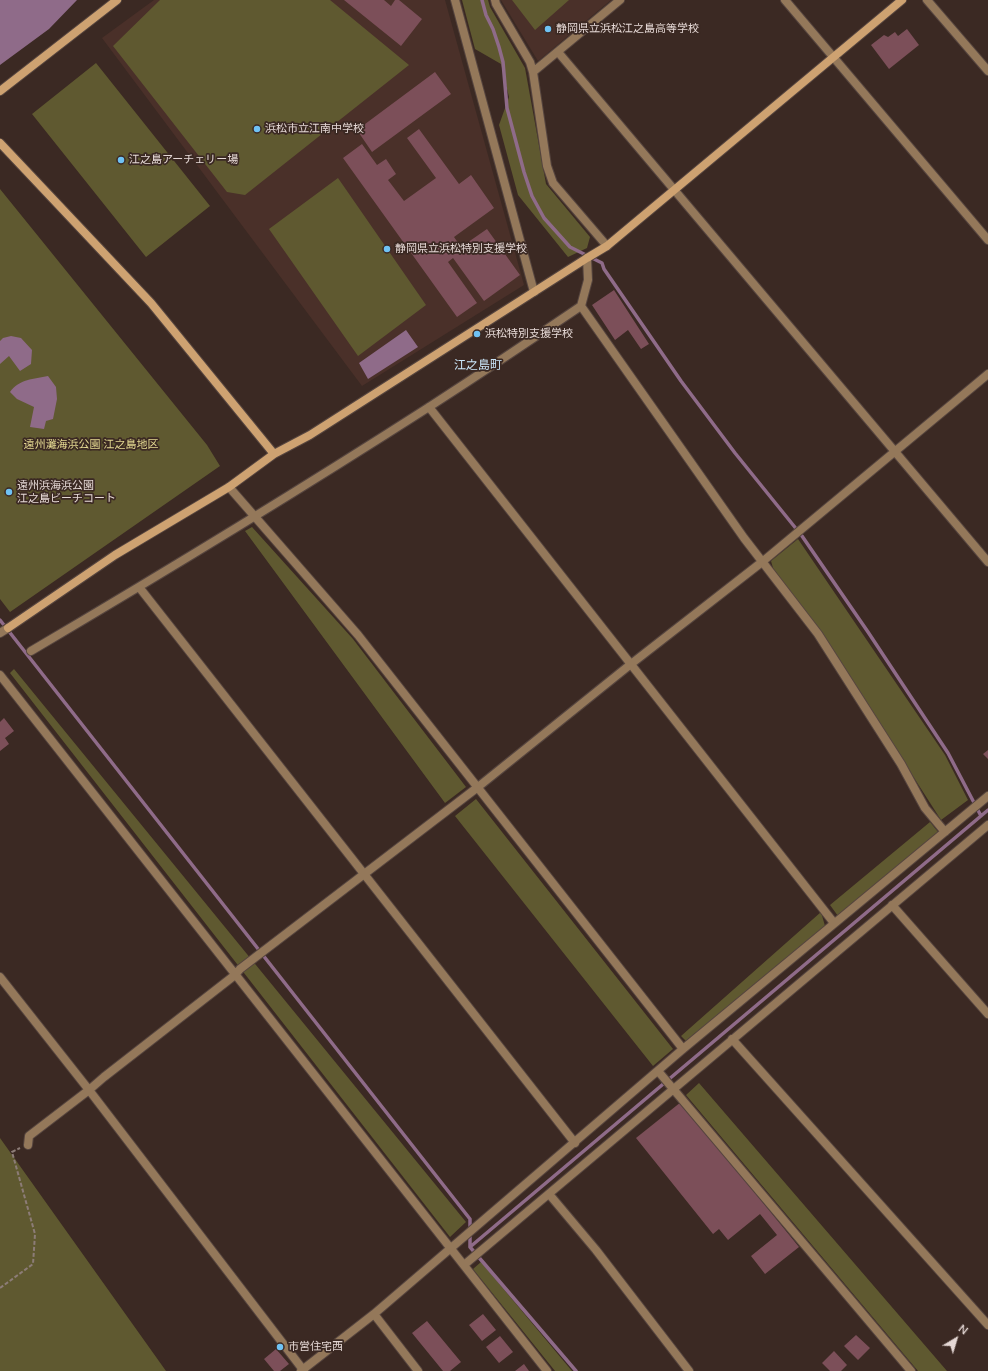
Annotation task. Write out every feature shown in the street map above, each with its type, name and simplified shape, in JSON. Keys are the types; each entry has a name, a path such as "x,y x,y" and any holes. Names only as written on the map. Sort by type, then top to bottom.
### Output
{"street":[{"path":"0,91 117,0"},
{"path":"455,0 534,292"},
{"path":"495,0 530,62 534,72 547,166 553,183 607,246"},
{"path":"534,72 620,0"},
{"path":"786,0 988,240"},
{"path":"0,633 115,555 229,487 274,454 310,435 607,246 675,191 902,0"},
{"path":"927,0 988,71"},
{"path":"558,52 988,562"},
{"path":"0,144 155,308 274,454"},
{"path":"30,650 139,587 254,517 429,407 581,306 588,280 587,258"},
{"path":"581,306 762,562 818,634 901,764 925,808 944,832"},
{"path":"28,1145 29,1136 262,953 478,787 631,664 762,562 988,374"},
{"path":"429,407 834,923"},
{"path":"229,487 358,635 683,1049"},
{"path":"139,587 575,1142"},
{"path":"0,675 238,972 451,1249 547,1371"},
{"path":"0,977 89,1090 302,1371 374,1314 683,1049 988,796"},
{"path":"464,1265 892,905 946,862 988,825"},
{"path":"892,905 988,1014"},
{"path":"732,1039 988,1325"},
{"path":"658,1071 911,1371"},
{"path":"549,1194 596,1250 689,1371"},
{"path":"374,1314 418,1371"}],"path":[{"path":"0,1288 33,1264 35,1234 12,1152 28,1145"}],"shaded area":[{"path":"0,0 77,0 49,29 0,65"},
{"path":"154,0 445,0 524,285 362,386 102,38"},
{"name":"静岡県立浜松江之島高等学校","path":"501,0 611,0 538,61"},
{"path":"406,330 418,347 368,379 359,363"},
{"path":"11,336 21,338 32,350 31,364 20,371 9,356 0,364 0,341 3,338"},
{"path":"48,376 56,387 57,399 53,419 46,421 44,429 30,427 34,407 17,399 10,392 22,382"}],"green space":[{"name":"浜松市立江南中学校","path":"160,0 330,0 409,65 245,195 227,192 113,46"},
{"path":"462,0 488,0 490,7 525,68 546,184 590,237 587,248 568,257 518,195 499,125 509,97 501,64 475,49"},
{"path":"512,0 569,0 535,30"},
{"name":"江之島アーチェリー場","path":"96,63 210,206 146,257 32,114"},
{"path":"338,178 426,305 358,356 269,229"},
{"name":"遠州灘海浜公園 江之島地区","path":"0,189 207,445 220,466 10,612 0,599"},
{"path":"252,527 353,639 466,787 445,803 245,531"},
{"path":"798,539 945,755 968,800 941,820 831,648 773,568 771,561"},
{"path":"14,669 466,1222 450,1237 10,673"},
{"path":"476,799 673,1049 653,1066 455,816"},
{"path":"930,822 938,832 838,916 830,905"},
{"path":"821,912 825,926 686,1041 681,1036"},
{"path":"699,1083 947,1371 918,1371 686,1095"},
{"path":"0,1138 166,1371 0,1371"},
{"path":"481,1262 572,1371 555,1371 473,1269"}],"building":[{"path":"344,0 384,0 391,6 395,0 399,0 422,19 401,46"},
{"path":"907,29 919,45 889,69 871,45 884,35 888,37 895,32 898,36"},
{"path":"435,72 451,94 372,152 357,130"},
{"path":"419,129 459,184 471,175 494,208 454,237 461,247 487,229 520,275 484,301 453,258 448,262 477,303 457,317 343,158 362,144 377,165 386,159 396,174 388,180 404,201 436,178 407,138"},
{"path":"614,290 649,344 641,349 628,330 615,340 592,305"},
{"path":"4,718 14,731 5,738 9,744 0,751 0,722"},
{"path":"988,750 988,759 983,754"},
{"path":"681,1102 799,1247 765,1274 751,1256 777,1235 760,1214 728,1240 719,1229 713,1234 636,1138"},
{"path":"483,1314 496,1330 482,1341 469,1325"},
{"path":"427,1321 461,1362 450,1371 443,1371 412,1333"},
{"path":"856,1335 870,1348 858,1360 844,1346"},
{"path":"500,1336 513,1352 499,1363 486,1347"},
{"path":"276,1349 289,1364 280,1371 274,1371 264,1359"},
{"path":"834,1351 847,1365 841,1371 830,1371 822,1363"},
{"path":"524,1364 529,1371 515,1371"}],"waterway":[{"path":"482,0 503,62 507,108 524,172 532,196 544,218 570,247 602,263 604,269 681,381 735,453 802,536 948,753 981,816"},
{"path":"0,620 470,1219 470,1247 576,1371"},
{"path":"470,1247 988,810"}],"place":[{"name":"静岡県立浜松江之島高等学校","path":"548,29"},
{"name":"浜松市立江南中学校","path":"257,129"},
{"name":"江之島アーチェリー場","path":"121,160"},
{"name":"静岡県立浜松特別支援学校","path":"387,249"},
{"name":"浜松特別支援学校","path":"477,334"},
{"name":"遠州浜海浜公園 江之島ビーチコート","path":"9,492"},
{"name":"市営住宅西","path":"280,1347"}],"district":[{"name":"江之島町","path":"478,365"}]}
